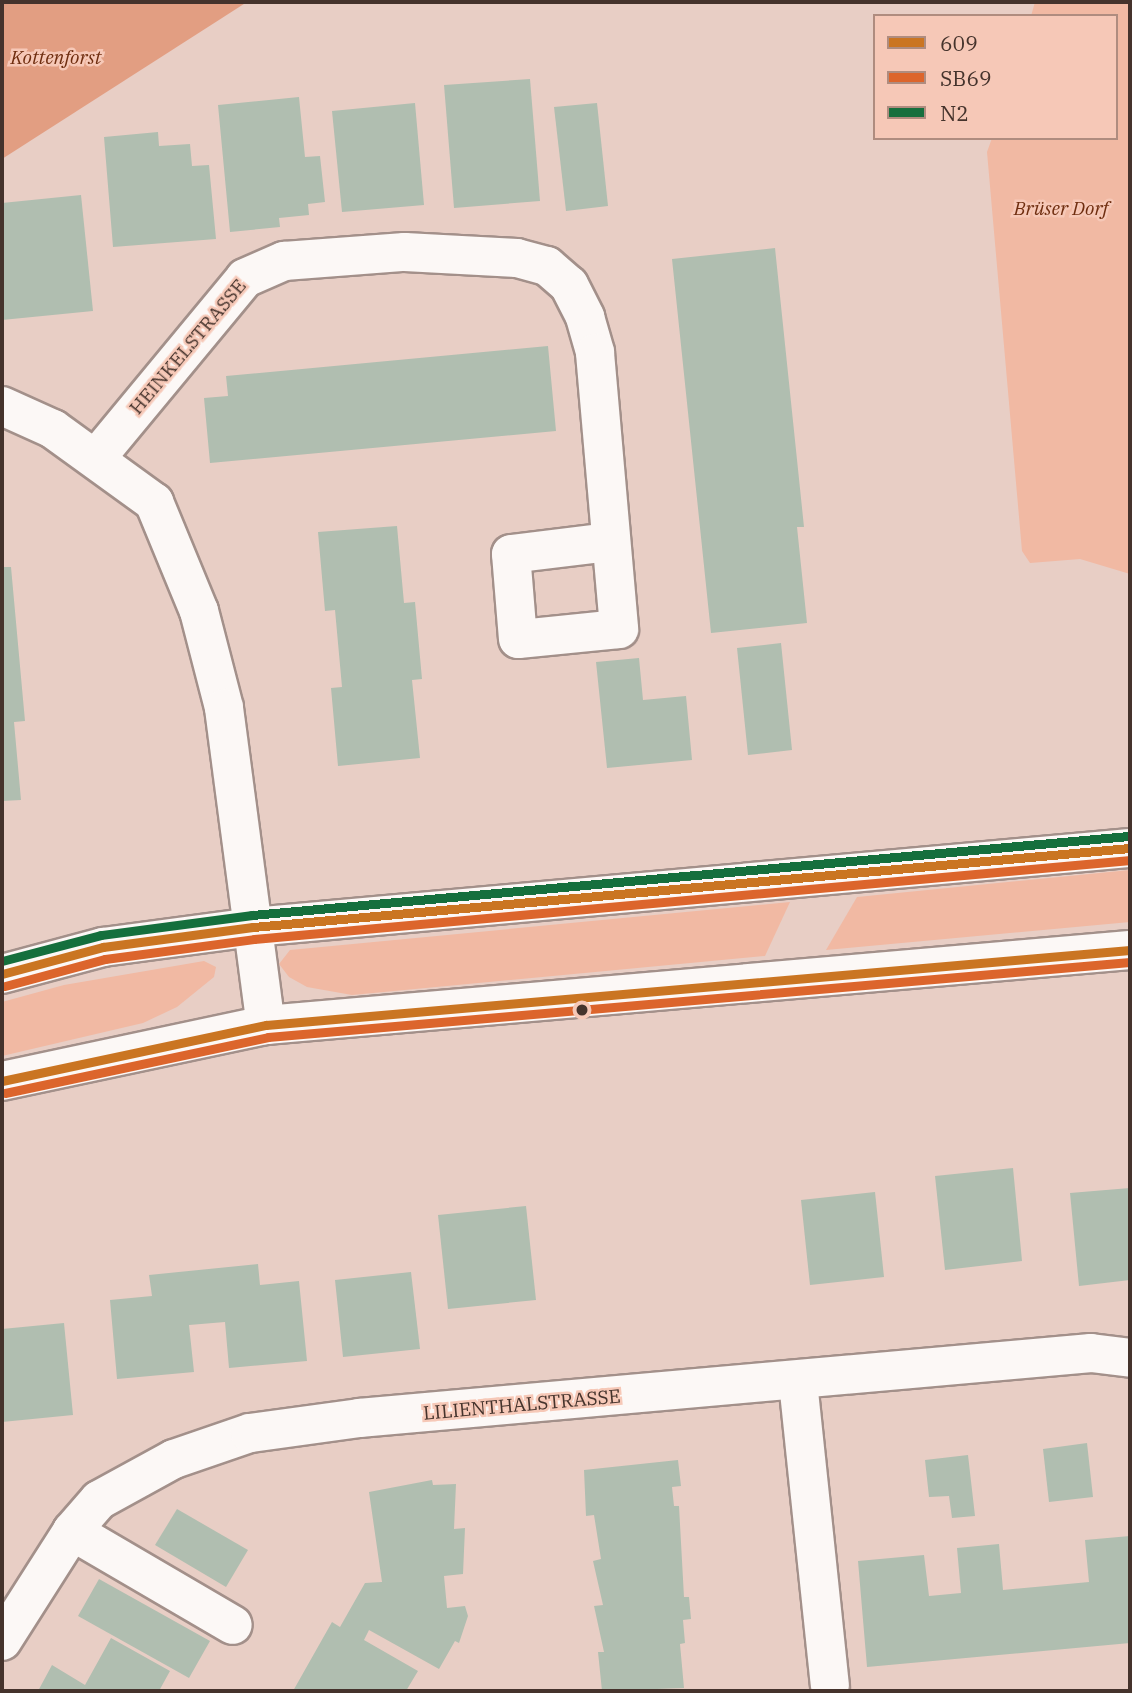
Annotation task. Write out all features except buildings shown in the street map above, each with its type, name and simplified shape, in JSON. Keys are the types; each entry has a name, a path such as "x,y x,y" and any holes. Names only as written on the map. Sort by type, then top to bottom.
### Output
{"street":[{"name":"HEINKELSTRASSE","path":"97,457 245,278 284,261 405,252 517,258 547,266 562,279 585,317 595,353 610,542"},
{"path":"2,406 53,429 97,457 154,502 199,611 224,708 266,1025"},
{"path":"2,974 103,947 253,927 1130,848"},
{"path":"2,1081 266,1025 1130,950"},
{"name":"LILIENTHALSTRASSE","path":"2,1641 72,1531 99,1500 163,1465 250,1433 359,1418 798,1382 1091,1353 1130,1358"},
{"path":"798,1382 830,1685"},
{"path":"72,1531 233,1625"}],"green space":[{"name":"Kottenforst","path":"2,2 247,2 2,159"},
{"name":"Brüser Dorf","path":"1035,2 1130,2 1130,574 1080,559 1030,563 1022,551 987,152 991,140 1118,140 1118,14 1032,14"},
{"path":"1130,870 1130,922 826,950 857,897"},
{"path":"790,902 765,956 352,995 307,987 289,977 279,964 290,950"},
{"path":"204,961 216,967 214,977 177,1007 143,1023 2,1056 2,1002 64,985"}],"transit line":[{"name":"N2","path":"2,961 101,935 252,915 1129,836"},
{"name":"609","path":"2,974 103,947 253,927 1130,848"},
{"name":"SB69","path":"5,986 105,959 254,939 1130,860"},
{"name":"609","path":"2,1081 266,1025 1130,950"},
{"name":"SB69","path":"5,1093 268,1037 1130,962"}]}
